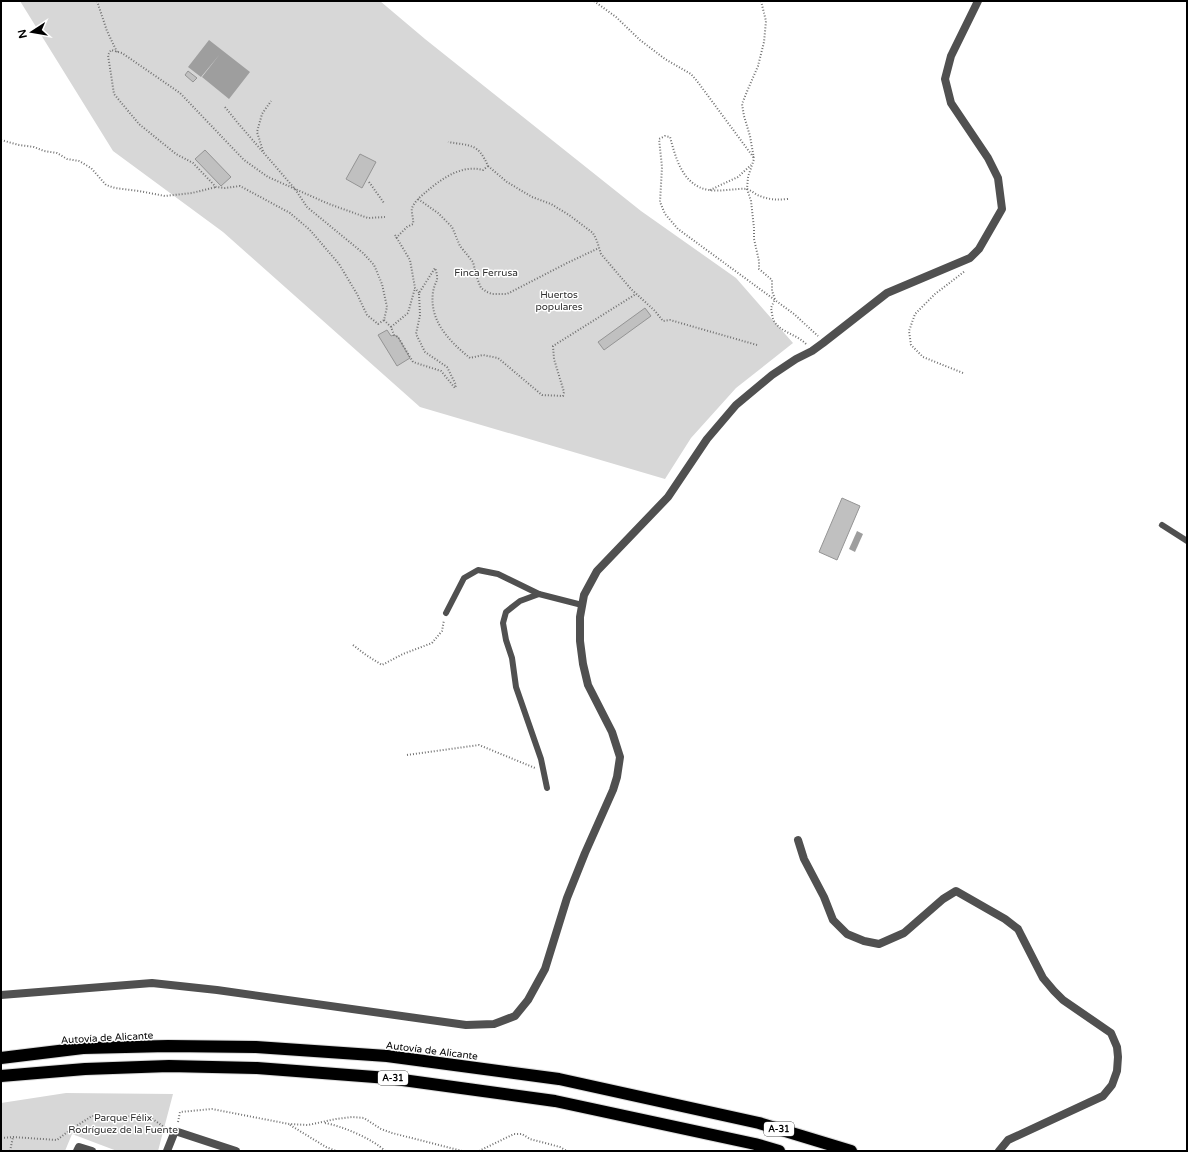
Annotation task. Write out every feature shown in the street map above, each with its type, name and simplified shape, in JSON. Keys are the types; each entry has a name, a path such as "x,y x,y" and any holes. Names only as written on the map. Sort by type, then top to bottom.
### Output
{"highway":[{"name":"Autovía de Alicante","path":"1,1058 84,1048 168,1046 256,1047 387,1056 559,1080 759,1123 851,1151"},
{"name":"A-31","path":"1,1076 85,1069 169,1066 257,1068 388,1078 556,1100 755,1144 779,1151"}],"street":[{"path":"1,995 152,983 217,990 466,1025 494,1024 515,1016 528,1000 545,969 567,898 584,853 613,790 619,766 620,757 612,732 588,685 583,664 580,617 584,594 597,571 668,497 707,439 736,405 772,375 796,359 812,351 887,294 970,258 979,249 1002,209 998,178 988,158 951,103 945,79 951,56 978,1"},
{"path":"798,840 804,859 824,897 833,920 847,934 864,941 879,944 904,934 943,899 956,891 1005,919 1018,929 1043,978 1054,991 1063,1000 1111,1033 1117,1047 1117,1071 1112,1085 1103,1096 1008,1140 999,1151"},
{"path":"168,1151 175,1132 236,1151"},
{"path":"77,1151 79,1147 92,1151"}],"lane":[{"path":"1162,525 1187,541"},
{"path":"446,613 464,578 478,570 498,574 539,594 582,605"},
{"path":"539,594 520,601 506,612 503,623 506,640 512,658 516,687 540,759 547,788"}],"path":[{"path":"98,1 107,31 117,52"},
{"path":"594,1 616,17 640,40 665,59 690,74 702,87 754,159"},
{"path":"761,1 766,21 764,42 758,66 742,104 754,159 748,177 747,189 751,201 754,239 760,261 759,269 772,280 772,291 775,299 771,308 774,321 784,331 800,338 812,351"},
{"path":"216,187 193,163 176,154 139,124 114,94 108,56 111,50 122,54 180,93 244,160 268,177 329,204 368,218 385,217"},
{"path":"263,152 257,132 262,114 271,101"},
{"path":"1,140 57,153 67,159 79,161 91,168 106,185 114,188 165,196 192,193 216,187 225,188 240,186 290,213 310,230 339,264 368,315 378,324 384,320 387,307 382,284 374,265 363,253 307,207 295,189 225,107"},
{"path":"788,199 776,200 760,196 747,189 709,190 694,185 684,174 674,153 670,137 665,136 659,139 662,167 660,202 665,214 678,229 794,314 815,333 823,343"},
{"path":"448,142 473,146 483,155 488,166 513,186 532,197 551,204 593,233 601,254 636,294 663,321 670,320 757,345"},
{"path":"709,190 738,177 752,164"},
{"path":"396,238 407,227 413,224 412,208 418,199 438,181 452,173 468,169 483,170 488,166"},
{"path":"369,182 384,203"},
{"path":"418,199 438,213 452,227 460,246 473,262 476,278 481,288 492,294 507,294 560,266 599,248"},
{"path":"391,327 408,313 415,288 410,260 394,235"},
{"path":"963,373 923,357 911,345 909,331 915,314 935,294 968,269 970,258"},
{"path":"384,320 391,327 394,335 398,337 413,362 441,371 454,388 456,385 447,367 425,352 416,334 420,315 419,293 434,268 438,277 433,292 433,305 442,330 452,344 470,358 483,355 498,358 542,395 563,396 564,392 554,359 553,346 636,294"},
{"path":"415,288 419,293"},
{"path":"353,645 382,665 403,654 432,643 442,631 446,613"},
{"path":"407,755 479,745 543,771"},
{"path":"1,1138 13,1137 57,1140 92,1116 151,1118 175,1132 180,1112 212,1109 289,1124 308,1125 346,1118 364,1118 381,1129 392,1133 462,1151"},
{"path":"323,1122 333,1124 364,1137 379,1145 385,1151"},
{"path":"289,1124 326,1147 336,1151"},
{"path":"479,1151 519,1133 530,1139 567,1151"},
{"path":"10,1151 13,1137"}],"green space":[{"name":"Finca Ferrusa","path":"20,1 380,1 425,39 641,211 736,278 793,343 736,388 691,438 665,479 420,407 223,232 113,151"},
{"name":"Parque Félix Rodríguez de la Fuente","path":"66,1093 173,1094 158,1151 117,1151 72,1134 65,1151 1,1151 1,1103"}],"shaded area":[{"path":"209,40 250,72 229,99 202,77 220,54 201,77 188,67"},
{"path":"857,531 863,534 855,552 849,549"}],"building":[{"path":"188,71 197,78 193,82 185,75"},
{"path":"205,150 231,177 221,186 195,159"},
{"path":"360,154 376,162 362,188 346,179"},
{"path":"645,308 651,316 604,350 598,342"},
{"path":"387,330 391,336 394,335 398,337 410,358 397,366 378,335"},
{"path":"842,498 860,506 837,560 819,552"}],"park label":[{"name":"Huertos populares","path":"559,300"}]}
